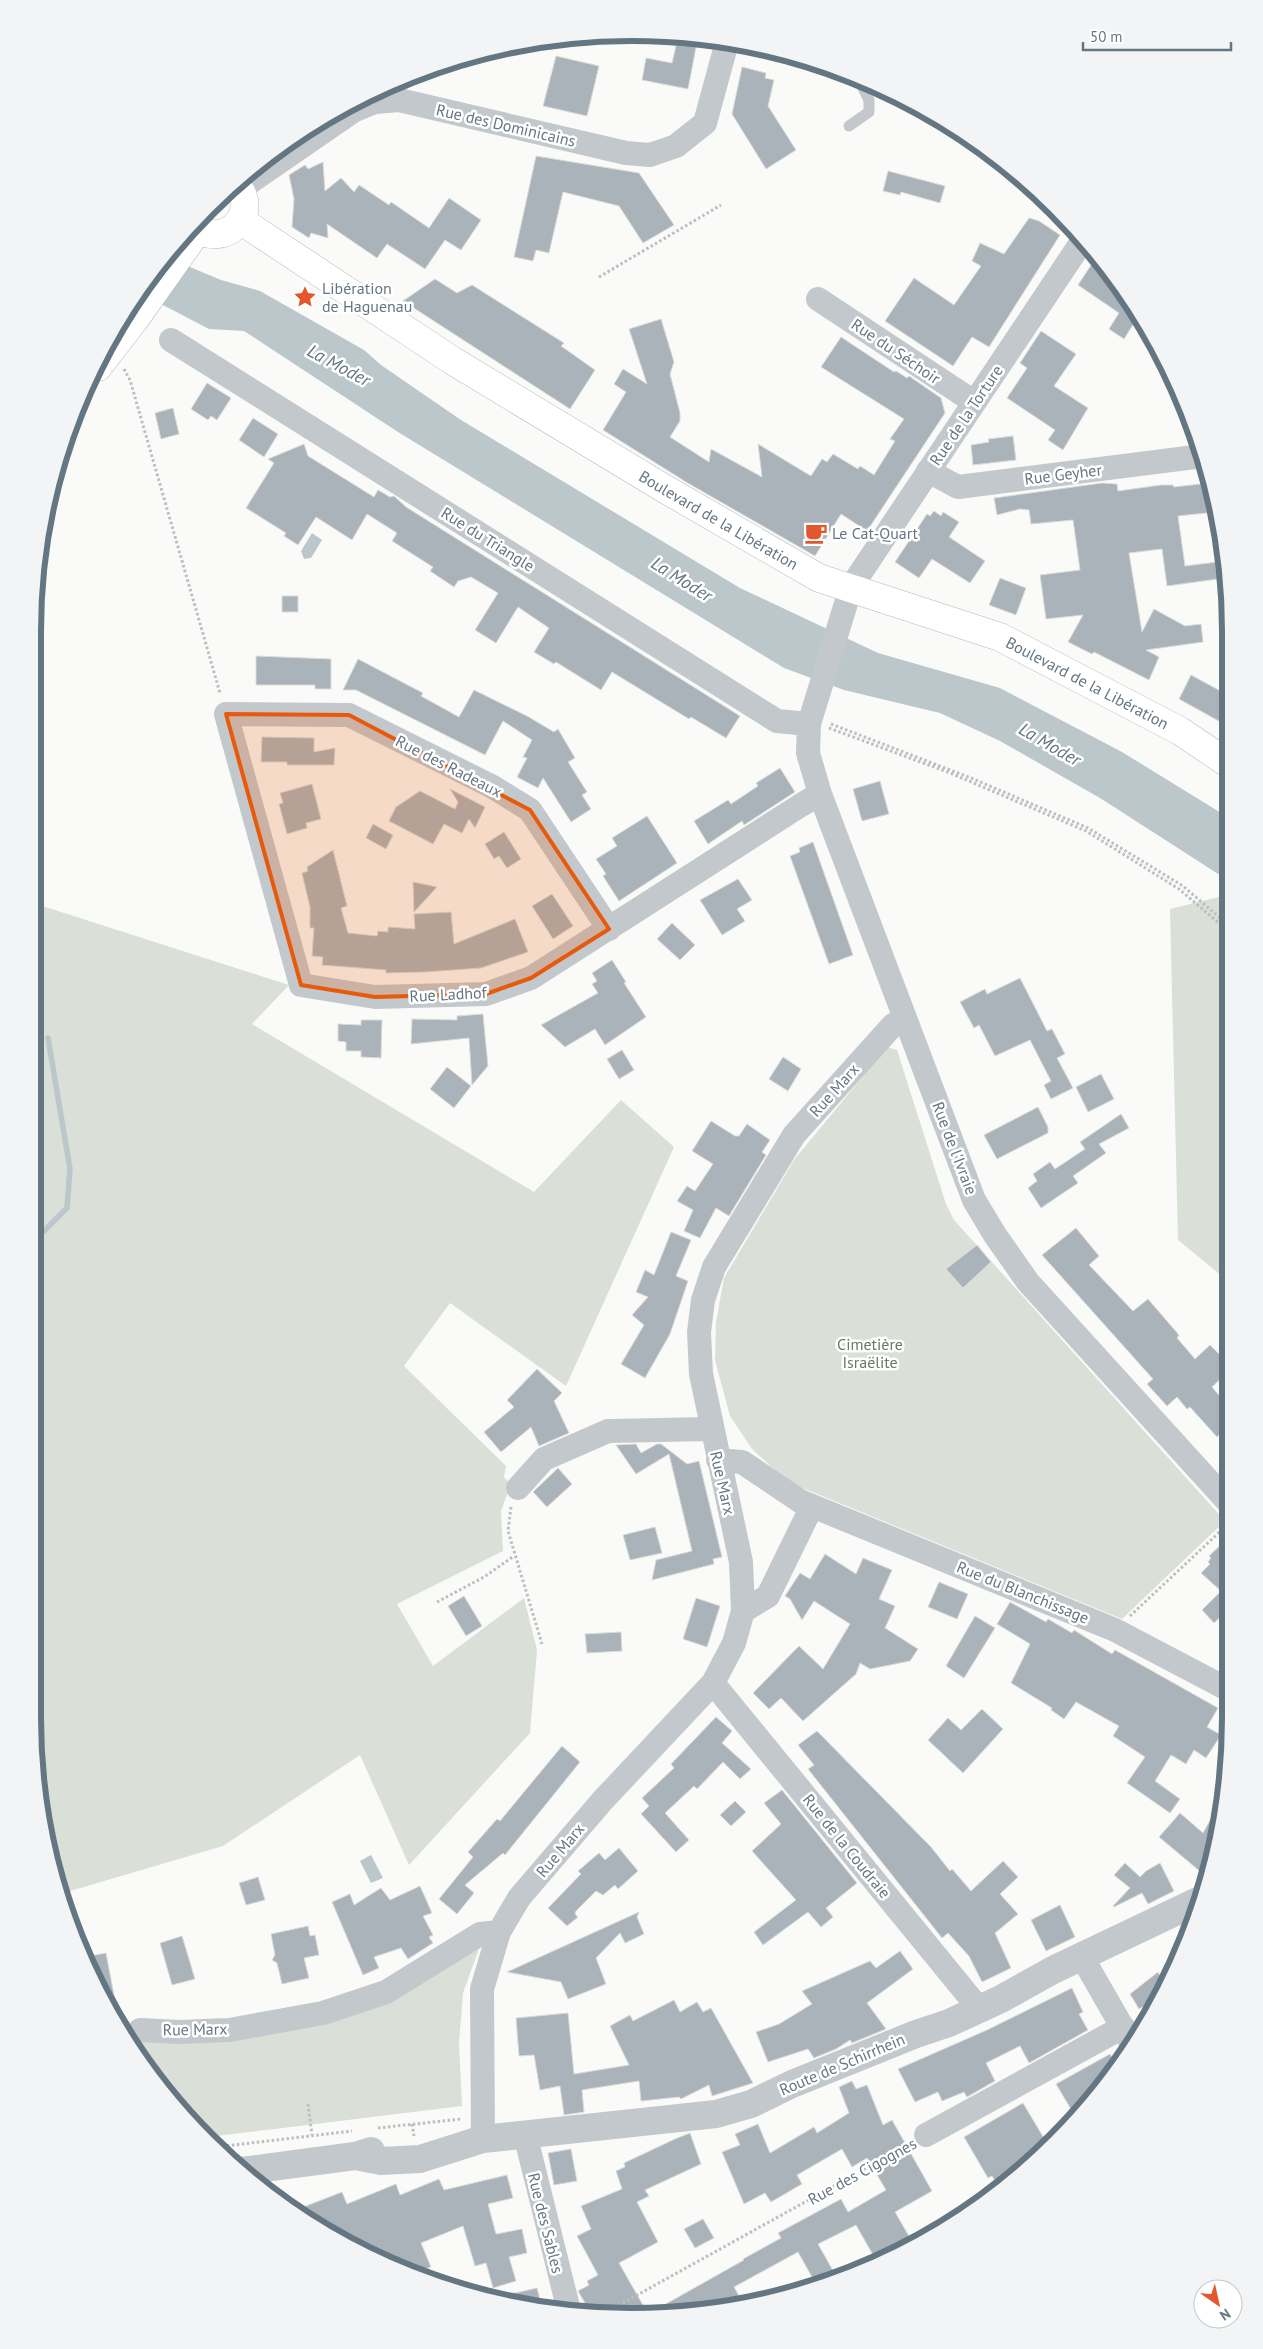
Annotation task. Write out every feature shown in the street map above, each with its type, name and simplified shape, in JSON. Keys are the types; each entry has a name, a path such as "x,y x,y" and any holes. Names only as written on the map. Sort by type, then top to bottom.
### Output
{"main road":[{"path":"199,230 213,235 221,234 235,226 240,220 244,204 239,191"},
{"name":"Boulevard de la Libération","path":"240,220 453,361 665,489 819,578 1000,637 1180,731 1222,759"},
{"path":"117,343 148,302 187,243"}],"street":[{"name":"Rue des Dominicains","path":"263,170 353,111 400,91 626,153 650,155 676,146 705,123 725,49"},
{"name":"Rue de la Torture","path":"839,625 851,587 1078,246"},
{"name":"Rue du Séchoir","path":"818,299 974,402"},
{"name":"Rue du Triangle","path":"171,340 778,721 818,719"},
{"name":"Rue Geyher","path":"928,471 958,487 1195,457"},
{"name":"Rue de l'Ivraie","path":"839,625 818,719 808,753 820,794 974,1200 994,1235 1028,1282 1222,1495"},
{"name":"Rue des Radeaux","path":"226,714 349,715 493,787 530,810 609,929"},
{"name":"Rue Ladhof","path":"226,714 301,985 375,997 486,994 531,978 820,794"},
{"name":"Rue Marx","path":"475,2134 482,1989 499,1932 519,1898 603,1800 713,1683 734,1643 743,1611 741,1562 701,1374 699,1332 703,1300 714,1267 794,1135 893,1025 905,1018"},
{"path":"518,1488 544,1459 608,1431 711,1428"},
{"name":"Rue du Blanchissage","path":"718,1460 742,1462 800,1501 1115,1630 1222,1686"},
{"path":"743,1611 768,1596 812,1506"},
{"name":"Rue de la Coudraie","path":"713,1683 972,2000 978,2010"},
{"name":"Route de Schirrhein","path":"252,2170 355,2156 415,2141 441,2140 475,2134 525,2134 724,2111 751,2104 792,2084 978,2010 1191,1904"},
{"name":"Rue Marx","path":"140,2030 179,2032 229,2030 323,2013 386,1992 480,1934 499,1932"},
{"path":"1082,1957 1128,2035"},
{"name":"Rue des Cigognes","path":"926,2135 1128,2035"},
{"name":"Rue des Sables","path":"525,2134 567,2304"}],"lane":[{"path":"849,126 869,112 869,100 863,89"}],"path":[{"path":"599,277 721,205"},
{"path":"107,361 123,368 130,380 226,714"},
{"path":"818,719 972,778 1088,828 1183,886 1222,920"},
{"path":"818,719 1086,831 1179,889 1222,926"},
{"path":"518,1488 511,1507 508,1531 542,1644"},
{"path":"1115,1630 1222,1530"},
{"path":"437,1602 484,1577 514,1556"},
{"path":"308,2104 312,2135"},
{"name":"Rue des Cigognes","path":"615,2307 926,2135"}],"highlighted area":[{"path":"226,714 349,715 530,810 609,929 531,978 486,994 375,997 301,985"}],"green space":[{"path":"1222,896 1222,1276 1178,1240 1170,909"},
{"path":"41,906 289,985 252,1024 534,1192 621,1100 674,1147 566,1386 450,1303 404,1366 506,1466 504,1477 511,1484 501,1511 503,1551 397,1604 433,1666 524,1598 537,1650 530,1733 409,1865 360,1755 223,1846 68,1892 53,1833 46,1795 41,1718"},
{"name":"Cimetière Israëlite","path":"887,1047 897,1050 946,1204 954,1220 1222,1518 1222,1524 1122,1619 788,1482 752,1449 730,1416 715,1360 716,1322 724,1278 794,1160"},
{"path":"480,1946 463,1993 459,2044 462,2106 215,2136 163,2077 132,2032 178,2035 328,2018"}],"water":[{"name":"La Moder","path":"173,260 221,280 260,291 364,350 381,365 461,420 740,588 878,653 1000,688 1122,752 1222,814 1222,876 1100,798 1000,741 940,713 844,690 784,668 398,432 244,331 209,329 146,296"},
{"path":"312,533 322,540 311,558 304,559 301,551"},
{"path":"371,1855 383,1878 371,1883 360,1861"}],"building":[{"path":"676,44 696,45 688,89 642,80 646,58 672,63"},
{"path":"556,56 599,66 587,116 543,106"},
{"path":"742,67 766,73 765,78 774,80 768,106 796,150 766,169 732,114"},
{"path":"536,156 639,173 674,225 643,243 619,206 563,192 549,253 536,250 533,261 514,257"},
{"path":"323,162 325,191 341,178 354,192 359,185 389,205 391,202 429,228 449,198 481,220 461,250 445,240 425,269 387,244 377,258 327,224 328,238 311,233 309,238 292,227 294,199 289,175 305,165 308,169"},
{"path":"888,171 945,186 940,203 901,192 900,195 883,191"},
{"path":"1029,218 1039,221 1060,235 989,347 972,337 953,366 885,321 914,278 954,305 981,266 972,261 980,243 1004,254"},
{"path":"1092,263 1135,324 1124,339 1109,329 1119,313 1078,285"},
{"path":"435,279 457,293 472,285 564,343 561,346 595,370 570,409 403,301"},
{"path":"661,319 674,362 670,374 680,413 680,421 670,437 709,462 711,449 762,477 758,444 811,476 822,459 827,462 833,454 858,469 860,466 874,475 895,441 890,439 904,419 821,367 841,337 894,372 896,371 907,378 909,376 941,398 945,413 867,531 841,514 815,556 686,482 603,430 626,392 614,384 623,369 647,384 629,329"},
{"path":"1041,331 1076,354 1054,386 1088,408 1063,450 1048,440 1055,430 1007,398 1027,368 1020,363"},
{"path":"207,383 231,398 217,420 211,416 208,420 191,409"},
{"path":"173,408 179,434 161,439 155,413"},
{"path":"253,418 278,434 264,457 239,440"},
{"path":"1013,436 1016,460 973,465 971,445 989,442 988,439"},
{"path":"304,444 308,456 374,497 378,490 390,497 394,496 406,507 740,716 726,738 691,717 689,719 612,672 601,690 556,662 554,664 534,652 549,628 518,607 496,643 475,630 498,593 471,577 458,581 454,587 430,571 433,567 392,541 397,533 367,514 352,540 316,517 298,545 284,536 286,533 246,508 274,463 268,459"},
{"path":"1102,483 1117,484 1118,491 1161,485 1173,485 1174,487 1203,484 1209,513 1178,516 1185,566 1218,562 1219,579 1167,586 1162,549 1129,553 1142,632 1154,609 1185,626 1201,624 1203,642 1146,650 1159,657 1149,680 1094,652 1092,654 1068,642 1083,615 1046,619 1040,575 1080,570 1073,520 1031,524 1029,510 1020,509 997,515 994,498"},
{"path":"934,511 941,516 943,512 959,522 949,537 985,561 970,583 932,559 919,578 895,562 927,514 930,516"},
{"path":"1000,578 1026,588 1016,615 989,605"},
{"path":"282,596 298,596 298,612 282,612"},
{"path":"256,656 331,659 331,689 315,689 315,685 256,685"},
{"path":"358,659 423,693 421,696 459,717 474,690 527,716 554,732 558,729 575,758 568,762 587,792 582,795 591,809 571,822 543,778 538,788 517,777 527,758 523,757 532,740 503,721 485,755 356,690 343,690"},
{"path":"1191,675 1222,692 1222,723 1179,699"},
{"path":"262,737 314,738 314,752 335,748 334,765 287,765 287,762 261,762"},
{"path":"780,768 795,792 744,825 742,821 708,844 694,821 728,800 731,804 758,786 756,783"},
{"path":"880,781 889,814 862,821 853,789"},
{"path":"312,784 321,819 306,823 307,828 287,834 279,804 283,803 280,793"},
{"path":"450,789 485,807 475,828 469,819 462,833 444,824 433,844 389,821 396,807 420,791 455,809 458,802"},
{"path":"647,816 677,863 619,901 603,876 606,874 596,859 617,846 612,838"},
{"path":"373,824 393,835 386,849 366,838"},
{"path":"504,832 521,859 507,868 499,856 494,859 485,844"},
{"path":"813,842 853,955 829,964 790,856 800,852 799,848"},
{"path":"333,850 347,906 341,908 348,933 377,936 378,931 388,932 388,927 415,929 414,914 451,912 454,944 515,919 528,952 481,968 425,972 386,973 386,970 322,965 323,957 312,956 314,928 310,928 310,907 302,873 308,871 307,867"},
{"path":"738,879 752,900 737,909 745,921 722,935 700,900"},
{"path":"413,882 437,887 414,912"},
{"path":"552,894 573,926 553,939 532,906"},
{"path":"672,923 695,945 680,960 657,939"},
{"path":"612,960 646,1017 605,1045 595,1029 565,1047 541,1025 598,993 592,984 597,981 592,973"},
{"path":"1020,978 1047,1031 1052,1029 1065,1054 1057,1058 1073,1088 1051,1099 1044,1085 1051,1081 1030,1040 995,1056 979,1025 974,1028 960,1002 985,989 987,994"},
{"path":"483,1014 488,1066 472,1085 469,1038 411,1044 412,1019 457,1020 457,1016"},
{"path":"361,1020 382,1020 381,1058 361,1057 361,1051 346,1051 346,1042 338,1041 338,1024 361,1025"},
{"path":"622,1050 634,1070 619,1079 607,1059"},
{"path":"783,1057 801,1069 788,1091 769,1079"},
{"path":"447,1067 471,1086 454,1108 430,1089"},
{"path":"1101,1074 1114,1099 1088,1112 1076,1087"},
{"path":"1038,1107 1048,1127 1048,1133 997,1159 984,1135"},
{"path":"1121,1114 1129,1128 1099,1144 1106,1153 1073,1176 1078,1183 1041,1208 1028,1188 1037,1181 1033,1174 1050,1162 1055,1169 1085,1149 1080,1142"},
{"path":"711,1121 735,1136 739,1136 747,1124 770,1140 762,1152 766,1155 729,1216 716,1208 700,1238 684,1231 693,1210 677,1201 687,1186 695,1191 713,1164 692,1151"},
{"path":"1076,1228 1099,1256 1089,1265 1133,1311 1148,1299 1179,1335 1177,1338 1195,1359 1210,1345 1222,1357 1222,1378 1212,1387 1222,1399 1222,1432 1217,1437 1190,1407 1187,1409 1177,1397 1167,1406 1147,1384 1153,1379 1042,1255"},
{"path":"671,1232 691,1240 676,1276 688,1281 670,1334 645,1378 621,1364 644,1325 632,1315 648,1297 636,1292 645,1270 654,1275"},
{"path":"977,1245 991,1262 963,1288 946,1269"},
{"path":"537,1369 562,1393 554,1401 569,1433 539,1446 531,1427 501,1452 484,1432 514,1407 507,1400"},
{"path":"636,1444 641,1453 657,1444 661,1444 687,1464 699,1461 722,1557 713,1559 714,1564 652,1580 656,1560 692,1551 669,1454 636,1474 616,1445"},
{"path":"558,1468 572,1484 547,1507 533,1492"},
{"path":"655,1527 662,1553 630,1560 623,1535"},
{"path":"1222,1544 1222,1616 1214,1623 1202,1610 1221,1591 1201,1573 1210,1564 1208,1562 1211,1558 1209,1556"},
{"path":"825,1554 856,1574 863,1558 892,1570 879,1599 895,1606 885,1628 918,1649 910,1661 870,1669 860,1663 856,1674 803,1721 781,1698 769,1709 753,1693 799,1646 823,1669 850,1624 814,1601 802,1620 790,1599 785,1596 800,1573 810,1579"},
{"path":"939,1582 968,1594 957,1619 928,1607"},
{"path":"464,1596 482,1626 466,1636 448,1606"},
{"path":"696,1598 720,1606 707,1647 683,1639"},
{"path":"1010,1602 1046,1622 1048,1619 1072,1633 1074,1630 1112,1654 1115,1650 1218,1708 1207,1727 1221,1735 1206,1758 1194,1750 1186,1764 1171,1755 1155,1781 1180,1799 1170,1813 1127,1783 1145,1757 1113,1736 1119,1726 1076,1702 1064,1719 1051,1710 1052,1708 1011,1683 1030,1644 997,1624"},
{"path":"975,1616 995,1628 964,1678 946,1666"},
{"path":"621,1632 622,1651 587,1653 585,1634"},
{"path":"982,1709 1003,1729 963,1773 928,1740 948,1718 961,1730"},
{"path":"716,1717 732,1731 722,1743 751,1769 740,1779 723,1762 697,1789 694,1786 665,1813 689,1840 676,1852 641,1814 649,1806 642,1798 674,1768 671,1764"},
{"path":"817,1731 931,1847 950,1871 952,1869 971,1891 1003,1861 1018,1877 1000,1894 1018,1914 995,1933 1011,1968 982,1982 969,1956 948,1933 942,1938 808,1769 814,1765 798,1745"},
{"path":"562,1746 580,1762 505,1855 503,1853 465,1885 474,1893 457,1914 439,1899 473,1857 468,1852 497,1819 500,1821"},
{"path":"782,1790 857,1883 826,1908 833,1917 821,1927 808,1912 763,1945 754,1932 796,1900 752,1851 781,1824 764,1803"},
{"path":"735,1801 746,1812 731,1826 720,1815"},
{"path":"1180,1813 1203,1833 1214,1814 1201,1872 1159,1837"},
{"path":"619,1848 638,1871 618,1889 615,1885 603,1895 596,1891 576,1911 575,1914 578,1917 567,1926 548,1908 581,1874 578,1871 599,1853 605,1860"},
{"path":"1125,1863 1140,1877 1160,1863 1174,1891 1148,1904 1142,1893 1114,1907 1130,1888 1114,1875"},
{"path":"258,1877 265,1900 246,1905 239,1883"},
{"path":"420,1886 432,1913 423,1916 433,1935 429,1937 433,1943 408,1959 401,1948 374,1957 379,1968 363,1975 332,1902 350,1894 354,1905 381,1888 390,1900"},
{"path":"1060,1905 1075,1937 1046,1951 1031,1920"},
{"path":"639,1912 637,1917 644,1934 625,1943 620,1933 596,1958 606,1984 568,1999 561,1982 507,1972"},
{"path":"308,1926 310,1936 315,1935 319,1955 304,1958 309,1978 282,1984 277,1963 272,1960 275,1955 271,1934"},
{"path":"182,1936 195,1979 172,1985 160,1943"},
{"path":"900,1951 913,1969 867,2003 886,2029 852,2043 850,2040 836,2049 814,2058 808,2049 768,2062 756,2032 779,2024 812,2004 802,1991 870,1961 876,1968"},
{"path":"106,1953 116,2005 102,1979 92,1956"},
{"path":"1158,1972 1161,1978 1148,2004 1139,2009 1130,1994"},
{"path":"1072,1988 1083,2012 1079,2014 1088,2030 1029,2063 1020,2046 986,2063 995,2081 967,2097 964,2092 942,2101 938,2092 915,2102 898,2069 987,2030"},
{"path":"674,2000 680,2012 697,2002 703,2012 711,2008 753,2083 712,2096 709,2085 681,2099 679,2097 641,2101 639,2081 582,2090 584,2112 564,2115 560,2086 540,2090 534,2055 519,2056 516,2018 568,2013 574,2074 629,2065 610,2026 630,2015 633,2021"},
{"path":"1110,2054 1113,2059 1072,2111 1056,2084"},
{"path":"852,2081 856,2089 867,2085 883,2125 892,2120 932,2191 895,2212 910,2238 873,2256 856,2225 818,2244 833,2271 813,2279 798,2252 734,2287 740,2297 709,2303 661,2306 781,2238 778,2233 841,2199 848,2212 886,2190 867,2158 852,2167 842,2149 797,2175 802,2184 771,2202 765,2193 744,2204 722,2152 740,2145 735,2134 758,2124 770,2153 814,2127 817,2133 849,2113 839,2087"},
{"path":"1023,2103 1045,2139 1021,2161 995,2181 992,2176 988,2178 964,2137"},
{"path":"690,2133 701,2164 645,2190 649,2196 637,2202 658,2242 619,2263 644,2307 586,2305 578,2291 589,2285 587,2281 598,2275 577,2236 591,2229 581,2206 622,2189 616,2171 625,2167 624,2163"},
{"path":"571,2149 577,2181 554,2185 548,2153"},
{"path":"507,2175 513,2198 488,2204 496,2234 522,2229 527,2253 509,2257 516,2281 493,2288 486,2263 475,2266 463,2226 421,2243 431,2267 424,2270 370,2247 336,2229 303,2207 342,2192 347,2204 396,2184 400,2195 439,2179 444,2190"},
{"path":"703,2219 714,2238 695,2248 684,2229"},
{"path":"537,2288 540,2300 516,2296 509,2294"}],"waterway":[{"path":"41,1234 67,1208 70,1169 48,1038"}],"place":[{"name":"Libération de Haguenau","path":"305,297"},
{"name":"Le Cat-Quart","path":"816,533"}]}
